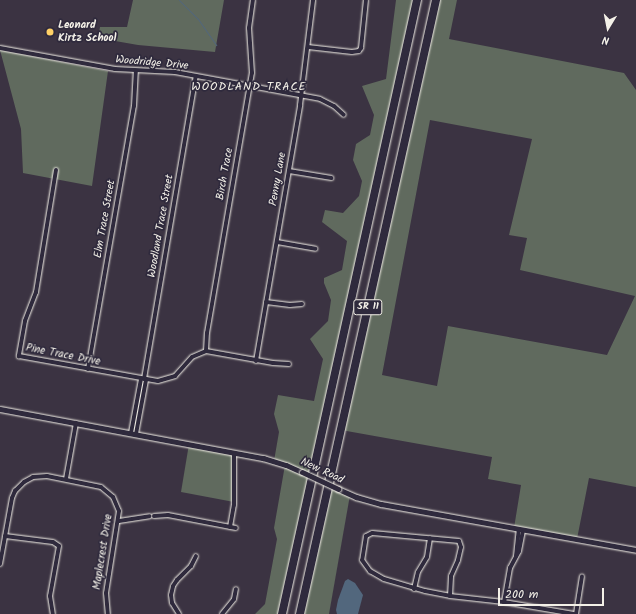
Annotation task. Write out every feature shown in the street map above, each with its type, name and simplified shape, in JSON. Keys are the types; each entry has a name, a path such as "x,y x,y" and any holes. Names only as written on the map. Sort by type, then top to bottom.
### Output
{"highway":[{"name":"SR 11","path":"282,614 417,0"},
{"name":"SR 11","path":"300,614 436,0"}],"street":[{"name":"Birch Trace","path":"206,351 207,333 250,86 252,64 249,28 253,0"},
{"name":"Penny Lane","path":"256,361 302,96 313,0"},
{"path":"308,47 352,52 359,51 361,48 366,0"},
{"name":"Woodridge Drive","path":"0,48 115,69 165,71 302,96 327,102 344,115"},
{"name":"Elm Trace Street","path":"88,369 134,106 136,71"},
{"name":"Woodland Trace Street","path":"133,434 144,379 196,76"},
{"name":"Pine Trace Drive","path":"56,170 36,292 25,321 18,354 20,357 158,381 170,379 179,373 192,357 206,351"},
{"path":"289,171 331,178"},
{"path":"277,242 315,249"},
{"path":"266,302 290,305 302,304"},
{"path":"206,351 256,361 289,364"},
{"name":"New Road","path":"0,409 271,460 368,501 636,550"},
{"path":"66,479 76,423"},
{"path":"230,527 234,505 234,452"},
{"name":"Maplecrest Drive","path":"0,564 12,498 20,484 39,476 95,484 107,490 117,504 119,521 106,593 108,614"},
{"path":"119,521 168,515 236,528"},
{"path":"504,602 510,568 516,556 521,529"},
{"path":"450,596 450,582 458,560 460,542 456,540 372,534 366,536 362,560 364,565 384,579 414,589 450,596 504,602 575,614 582,576"},
{"path":"5,536 53,542 59,546 50,596 53,614"},
{"path":"414,589 418,572 429,551 430,538"},
{"path":"179,614 172,603 171,592 175,582 190,568 196,556"},
{"path":"222,614 234,599 236,589"}],"green space":[{"path":"133,0 224,0 215,52 138,45 98,38 100,27 127,27"},
{"path":"396,0 417,0 282,614 255,614 265,604 277,539 274,528 285,465 274,461 279,432 274,414 278,395 314,401 323,359 310,339 328,321 331,300 324,283 324,278 342,270 347,241 322,222 325,210 343,213 359,196 362,181 353,160 356,144 370,135 374,115 362,86 386,79"},
{"path":"436,0 457,0 449,39 624,73 636,90 636,487 589,478 577,539 514,528 521,485 488,479 492,457 341,430","holes":["430,120 532,139 509,235 527,238 520,270 635,296 607,355 448,326 437,386 382,375"]},
{"path":"0,50 108,71 92,186 23,173 21,129"},
{"path":"189,444 234,453 234,502 181,492"},
{"path":"329,485 350,495 329,614 300,614"}],"water":[{"path":"348,579 355,583 363,595 358,614 337,614 336,610 338,600 345,581"}],"waterway":[{"path":"179,0 198,19 216,45"}],"place":[{"name":"Leonard Kirtz School","path":"50,32"}],"district":[{"name":"WOODLAND TRACE","path":"249,87"}]}
